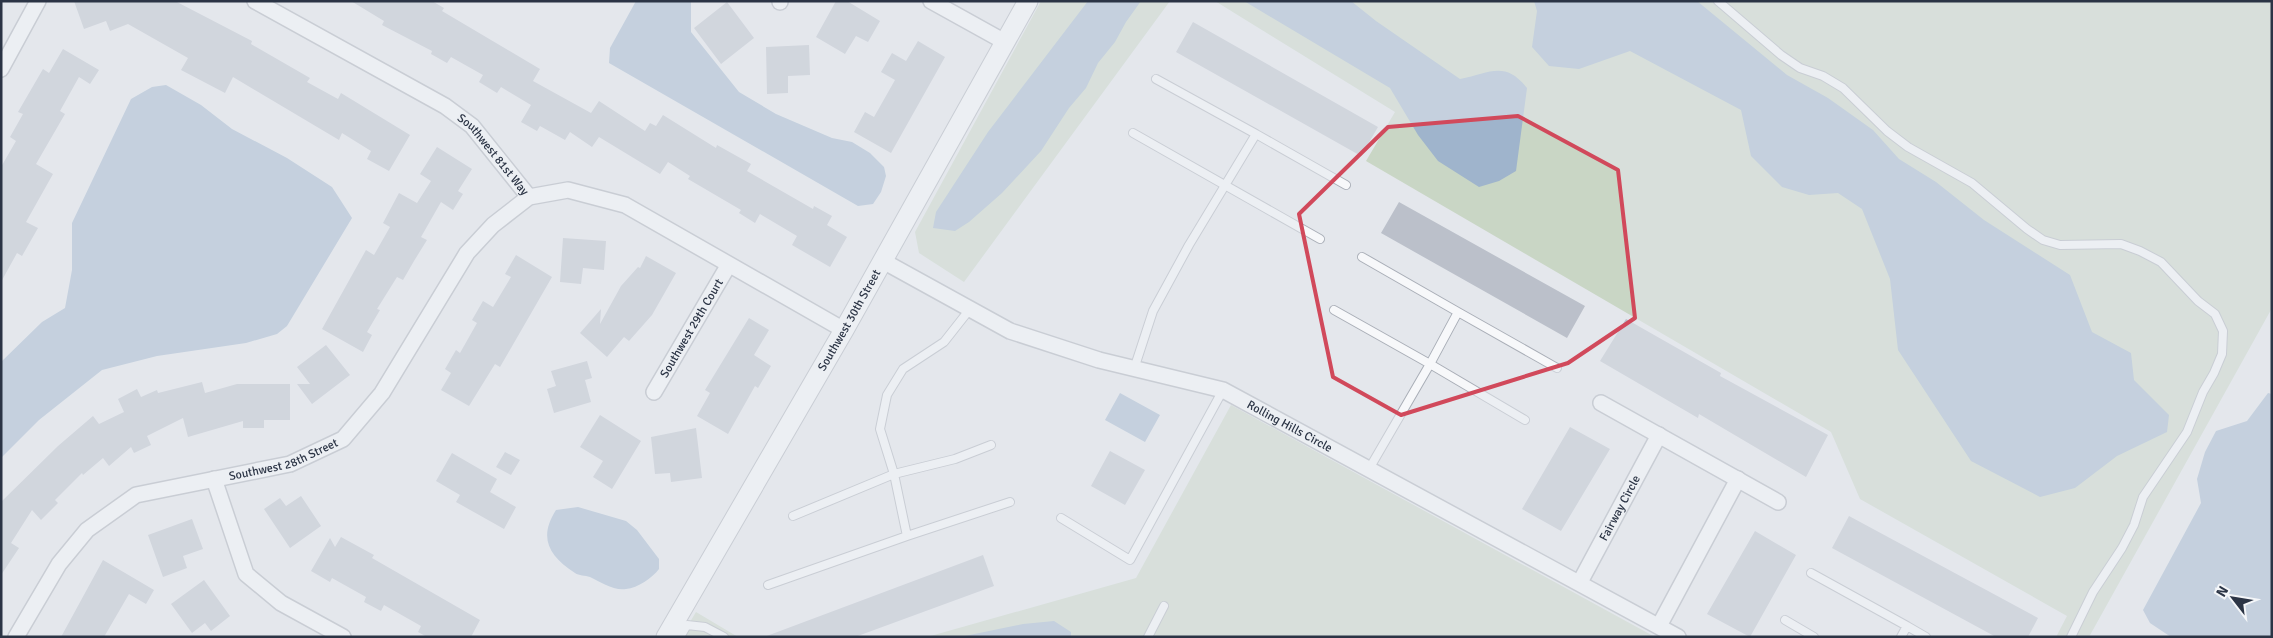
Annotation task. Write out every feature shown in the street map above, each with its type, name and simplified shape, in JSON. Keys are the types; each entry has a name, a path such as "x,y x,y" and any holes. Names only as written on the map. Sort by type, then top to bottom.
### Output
{"street":[{"path":"1,69 38,1"},
{"name":"Southwest 81st Way","path":"255,1 445,106 472,126 529,197 568,190 625,205 728,266 844,330"},
{"path":"932,1 1005,42"},
{"name":"Southwest 30th Street","path":"666,637 844,330 1028,1"},
{"name":"Southwest 28th Street","path":"16,637 59,564 87,530 136,495 290,464 343,439 382,393 468,253 493,225 529,197"},
{"name":"Rolling Hills Circle","path":"883,261 1010,331 1099,360 1223,390 1580,582 1678,637"},
{"name":"Southwest 29th Court","path":"654,392 728,266"},
{"path":"1601,403 1778,502"},
{"name":"Fairway Circle","path":"1580,582 1659,435"},
{"path":"214,479 246,574 280,604 343,637"},
{"path":"1659,626 1738,479"}],"lane":[{"path":"1718,1 1781,55 1800,68 1823,76 1843,88 1901,142 1972,183 2043,240 2060,245 2121,244 2140,251 2161,262 2198,301 2215,314 2222,331 2222,354 2214,373 2203,392 2187,432 2143,497 2134,526 2093,592 2071,637"},
{"path":"1156,79 1346,185"},
{"path":"1133,133 1227,185 1320,240"},
{"path":"1134,369 1153,311 1189,245 1227,185 1256,134"},
{"path":"1362,257 1557,368"},
{"path":"907,536 894,474 880,428 887,395 903,369 944,342 970,310"},
{"path":"1334,310 1526,420"},
{"path":"1370,469 1458,312"},
{"path":"1061,518 1130,560 1223,390"},
{"path":"793,516 894,474 955,459 991,445"},
{"path":"768,585 1010,502"},
{"path":"1811,573 1926,637"},
{"path":"1148,637 1164,606"},
{"path":"1785,620 1814,637"},
{"path":"680,637 687,626 705,627 724,637"},
{"path":"1901,637 1907,626"}],"highlighted area":[{"path":"1518,116 1618,170 1635,318 1568,363 1401,415 1333,377 1299,214 1388,127"}],"green space":[{"path":"1041,1 1170,1 964,282 919,253 915,232"},
{"path":"1215,1 2272,1 2272,308 2089,637 2056,637 2067,616 1860,499 1831,432 1366,161 1395,112"},
{"path":"1231,405 1655,637 927,637 1136,578"},
{"path":"696,612 738,637 681,637"}],"water":[{"path":"636,1 691,1 691,32 739,92 776,114 832,138 852,142 870,153 884,167 886,176 881,192 873,204 858,206 609,63 610,48"},
{"path":"1088,1 1141,1 1115,42 1098,63 1086,88 1069,108 1041,151 1002,193 969,222 955,231 933,228 936,212 988,132"},
{"path":"1244,1 1351,1 1376,21 1460,79 1489,72 1504,71 1519,79 1527,88 1516,171 1499,181 1479,187 1438,161 1418,135 1390,88"},
{"path":"1534,1 1697,1 1787,75 1828,98 1873,130 1899,159 1936,182 1984,220 2070,275 2092,332 2131,353 2134,380 2169,415 2167,432 2117,456 2075,488 2040,497 1971,461 1898,350 1890,279 1862,209 1838,193 1809,195 1782,187 1751,156 1741,110 1630,51 1579,69 1549,66 1532,47 1537,11"},
{"path":"166,85 201,105 232,129 287,158 332,187 352,218 287,326 277,334 246,343 157,356 102,370 39,420 1,458 1,362 42,322 65,308 72,270 72,223 131,99 152,87"},
{"path":"1120,393 1160,415 1145,442 1105,420"},
{"path":"2268,393 2272,394 2272,637 2171,637 2150,623 2143,610 2201,503 2197,479 2205,452 2216,431 2247,421"},
{"path":"578,507 626,521 637,530 659,559 659,569 640,585 617,589 590,577 577,574 566,567 549,546 547,538 548,529 556,510"},
{"path":"1054,621 1071,632 1071,637 960,637 1023,624"}],"building":[{"path":"74,1 175,1 252,41 251,44 310,78 307,82 338,99 341,93 410,135 389,171 367,159 371,151 342,133 339,140 233,77 225,93 181,70 188,58 128,24 110,31 106,21 84,29"},
{"path":"351,1 432,1 444,8 442,11 540,69 533,81 591,113 599,101 645,131 650,123 656,126 663,115 716,148 717,145 751,164 747,171 813,209 814,206 832,216 827,225 847,237 830,267 792,245 797,236 760,214 755,223 739,213 741,210 688,179 690,176 668,162 660,174 599,137 592,147 570,132 565,140 540,126 537,131 521,122 531,105 501,87 497,93 479,82 483,75 451,57 447,63 431,54 432,51 382,25 384,21"},
{"path":"836,1 847,1 880,21 868,42 856,36 845,54 816,37"},
{"path":"727,2 754,38 721,64 694,28"},
{"path":"1193,22 1378,127 1361,156 1176,52"},
{"path":"918,41 945,57 891,153 854,132 865,112 874,117 895,80 881,72 892,53 906,61"},
{"path":"809,45 810,75 788,76 788,93 767,94 766,47"},
{"path":"63,49 99,70 90,84 79,77 60,111 65,114 36,164 53,174 26,222 38,228 22,256 17,253 1,282 1,167 16,141 10,137 23,114 18,112 43,69 49,73"},
{"path":"437,147 472,169 458,191 463,194 453,210 441,202 421,237 427,240 403,280 397,277 377,309 380,310 367,332 372,335 363,352 322,329 366,250 374,255 390,227 383,223 399,193 417,203 431,181 420,174"},
{"path":"1399,202 1585,306 1567,338 1381,233"},
{"path":"563,238 606,241 604,270 583,268 581,284 560,282"},
{"path":"516,255 552,277 500,367 495,364 469,406 441,390 451,373 445,369 456,350 460,353 477,323 472,320 483,301 493,307 511,277 505,274"},
{"path":"646,256 676,273 652,315 629,341 624,337 607,357 580,333 601,309 600,324 621,286 638,267 640,268"},
{"path":"749,318 769,330 754,355 771,366 758,388 755,386 728,434 697,416 710,393 705,390"},
{"path":"1626,319 1721,373 1720,376 1828,435 1806,477 1699,414 1698,418 1600,361"},
{"path":"326,345 350,375 312,404 297,384 310,384 297,367"},
{"path":"587,361 592,378 585,380 591,402 554,413 547,389 556,386 551,371"},
{"path":"202,382 205,393 237,384 290,384 290,420 264,420 264,428 243,428 243,421 188,437 183,418 147,436 151,445 134,453 131,447 109,466 103,458 83,475 82,473 55,500 58,503 41,520 32,510 11,543 19,548 1,575 1,502 58,446 93,416 99,424 124,412 118,399 137,389 141,397 157,390 158,393"},
{"path":"600,415 641,441 612,489 593,477 603,461 580,447"},
{"path":"1570,427 1610,449 1561,531 1522,509"},
{"path":"696,428 702,478 671,482 670,473 655,474 651,437"},
{"path":"1110,451 1145,470 1125,505 1091,486"},
{"path":"505,452 520,460 511,475 496,467"},
{"path":"452,453 497,479 490,492 516,507 504,529 456,502 460,495 436,481"},
{"path":"301,496 321,526 290,548 264,509 280,498 286,506"},
{"path":"1849,516 2038,618 2028,637 1996,637 1832,548"},
{"path":"192,519 203,549 183,556 187,568 163,577 148,535"},
{"path":"1755,531 1796,555 1750,637 1707,614"},
{"path":"341,537 374,555 372,558 480,620 471,637 427,637 418,632 421,626 384,605 381,611 364,602 366,597 332,578 330,582 311,571 330,538 335,547"},
{"path":"983,555 994,586 855,637 764,637"},
{"path":"103,560 154,590 146,604 129,594 104,637 61,637"},
{"path":"204,580 230,616 211,631 205,623 192,633 171,604"}]}
